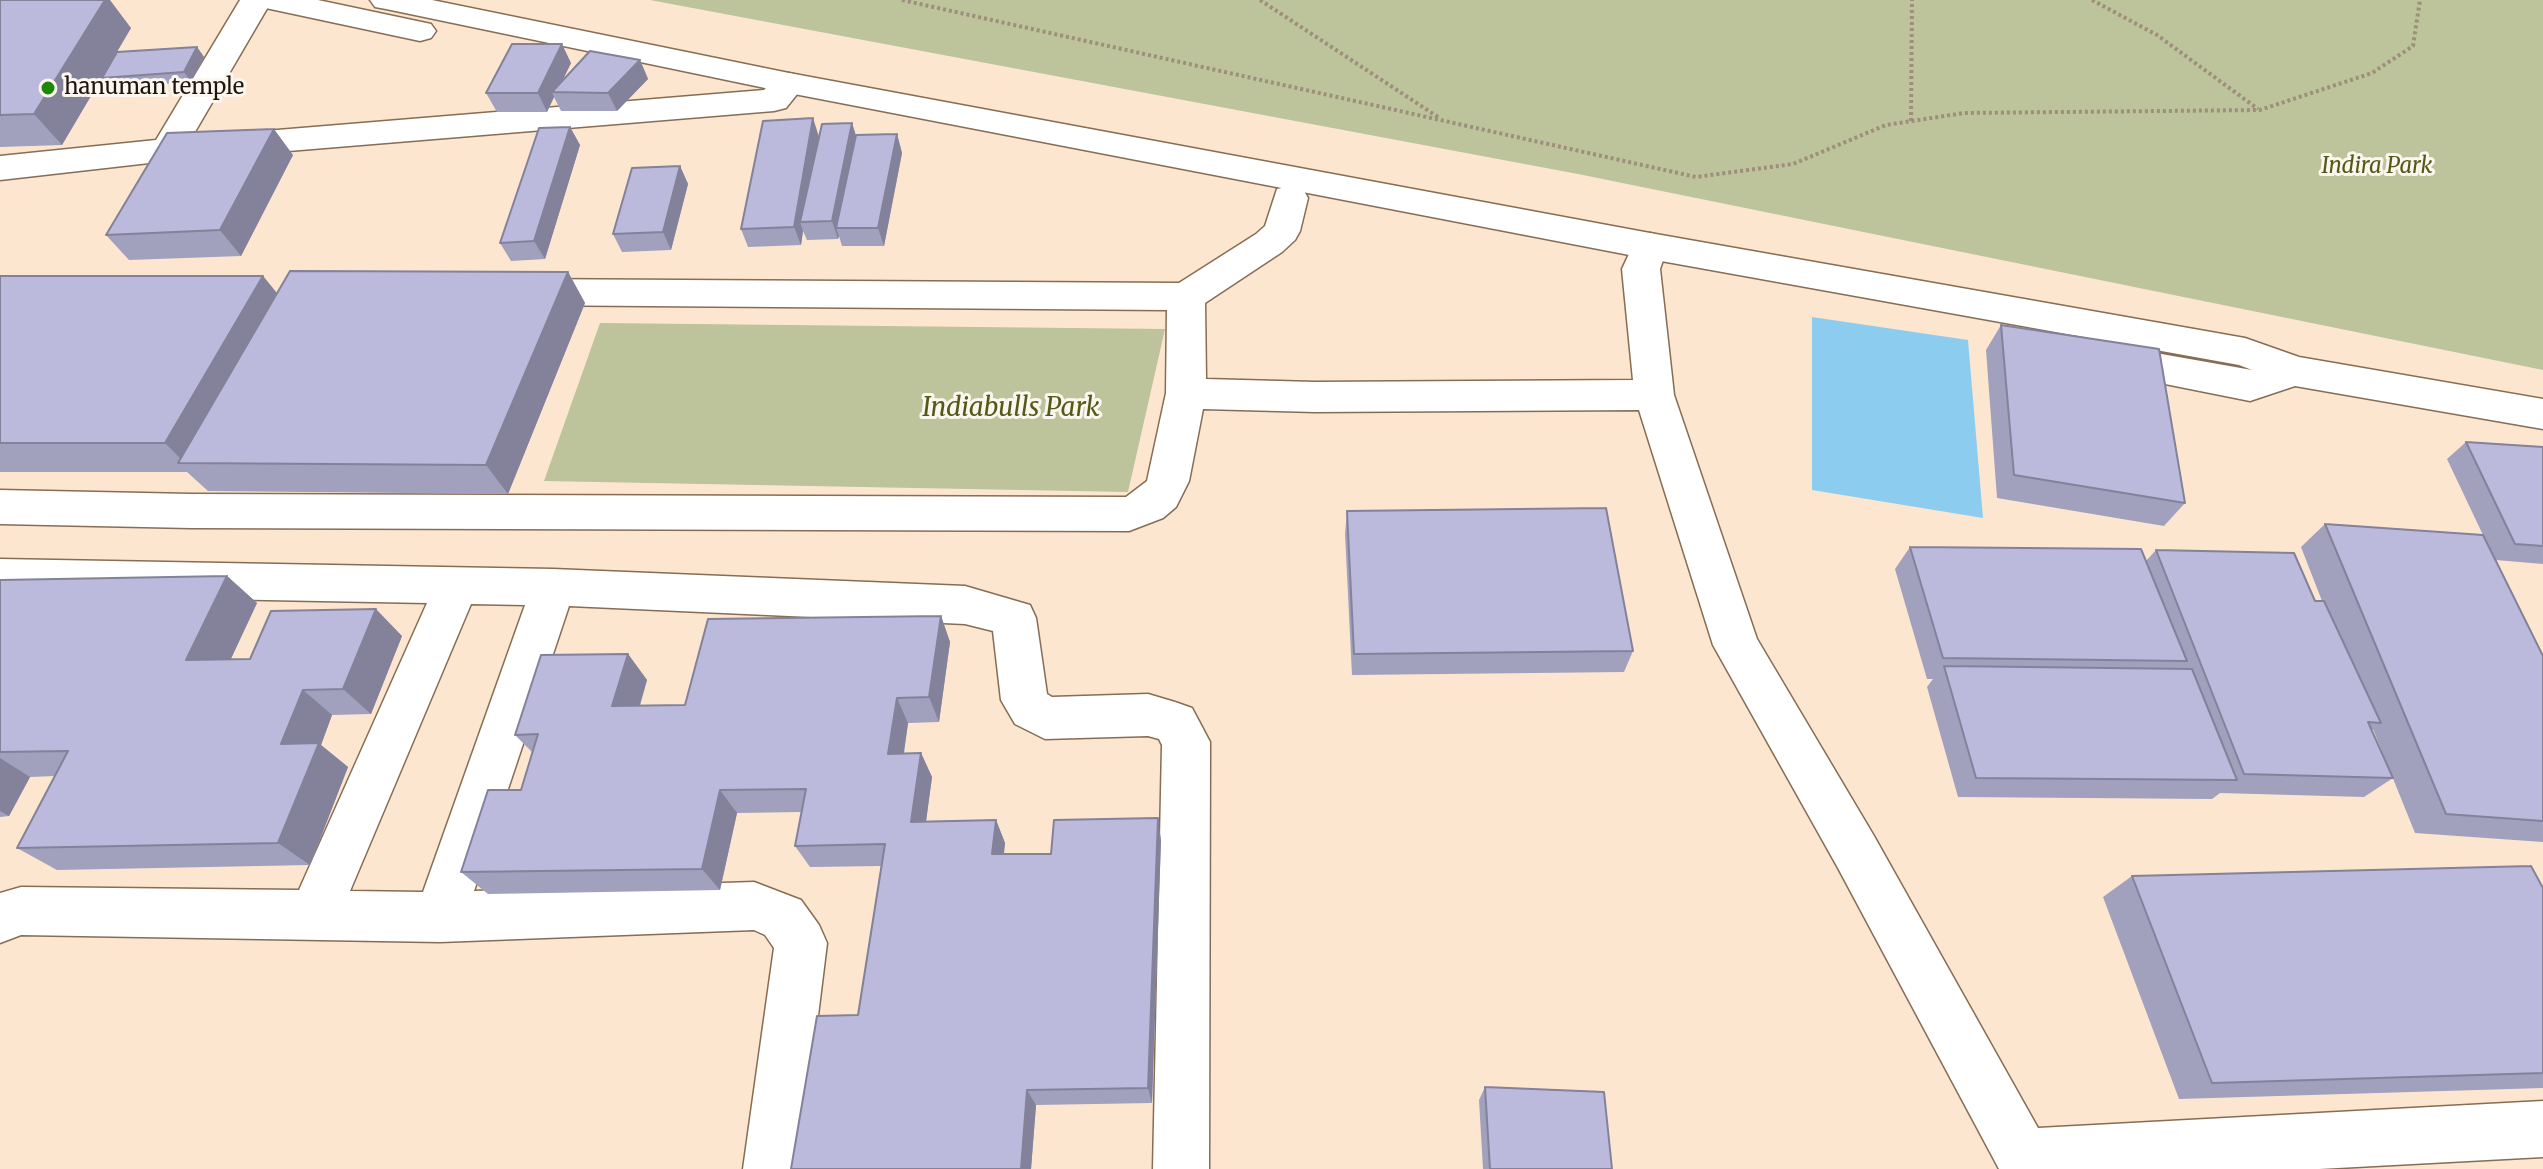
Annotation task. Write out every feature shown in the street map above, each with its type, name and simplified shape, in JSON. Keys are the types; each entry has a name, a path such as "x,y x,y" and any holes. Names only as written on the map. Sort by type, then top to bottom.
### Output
{"street":[{"path":"167,150 256,0"},
{"path":"272,0 781,91 1646,258 2250,386 2294,371 2543,414"},
{"path":"386,0 781,91 1286,214 1646,258"},
{"path":"0,168 781,91"},
{"path":"480,291 1186,297 1234,268 1286,214"},
{"path":"1646,258 1654,395 1736,645 1856,852 2027,1163 2543,1129"},
{"path":"0,507 191,511 1129,514 1148,506 1161,495 1168,481 1186,393 1186,297"},
{"path":"1186,393 1315,397 1654,395"},
{"path":"191,511 213,469"},
{"path":"0,577 553,587 965,605 1014,618 1024,700 1045,718 1148,715 1175,723 1186,742 1181,1169"},
{"path":"314,915 457,586"},
{"path":"440,917 553,587"},
{"path":"0,918 21,911 440,917 754,906 783,917 801,943 771,1169"}],"path":[{"path":"902,0 1696,177 1793,164 1886,125 1964,113 2260,110 2372,73 2413,46 2420,0"},
{"path":"1260,0 1443,120"},
{"path":"1911,121 1912,0"},
{"path":"2092,0 2157,35 2260,110"}],"green space":[{"name":"Indira Park","path":"650,0 2543,0 2543,370 1578,174"},
{"name":"Indiabulls Park","path":"600,323 1165,329 1128,492 544,481"}],"water":[{"path":"1812,317 1968,340 1983,518 1812,490"}],"building":[{"path":"0,0 105,0 34,114 0,115"},
{"path":"512,44 562,44 538,93 486,93"},
{"path":"197,47 184,72 102,78 117,52"},
{"path":"590,51 640,60 608,93 552,92"},
{"path":"813,118 794,227 741,229 763,121"},
{"path":"852,123 832,221 800,222 822,124"},
{"path":"570,127 534,241 500,243 539,128"},
{"path":"274,129 220,230 106,235 167,133"},
{"path":"897,134 878,228 836,228 856,135"},
{"path":"680,166 663,232 613,234 632,168"},
{"path":"290,271 568,272 486,465 178,463"},
{"path":"0,276 263,276 165,443 0,443"},
{"path":"2001,325 2159,349 2185,503 2014,475"},
{"path":"2466,442 2543,447 2543,546 2515,544"},
{"path":"1606,508 1633,651 1354,654 1347,511"},
{"path":"2325,524 2483,535 2543,656 2543,821 2446,814"},
{"path":"1910,547 2141,549 2187,661 1943,658"},
{"path":"2156,550 2294,553 2315,601 2324,601 2381,723 2368,722 2393,778 2244,774"},
{"path":"227,576 186,660 250,659 271,611 376,609 343,689 303,690 281,744 319,743 278,843 17,848 68,751 0,752 0,580"},
{"path":"941,616 929,697 897,698 888,754 921,753 911,822 996,820 992,854 1051,854 1054,820 1158,818 1148,1088 1027,1090 1021,1169 791,1169 817,1016 858,1015 885,844 795,846 806,789 720,790 702,869 461,872 488,790 521,790 538,734 515,735 541,655 628,654 612,706 685,705 708,619"},
{"path":"1944,666 2192,669 2237,780 1976,778"},
{"path":"2531,866 2543,888 2543,1073 2212,1083 2132,876"},
{"path":"1485,1087 1604,1092 1612,1169 1490,1169"}],"place":[{"name":"hanuman temple","path":"48,88"}]}
